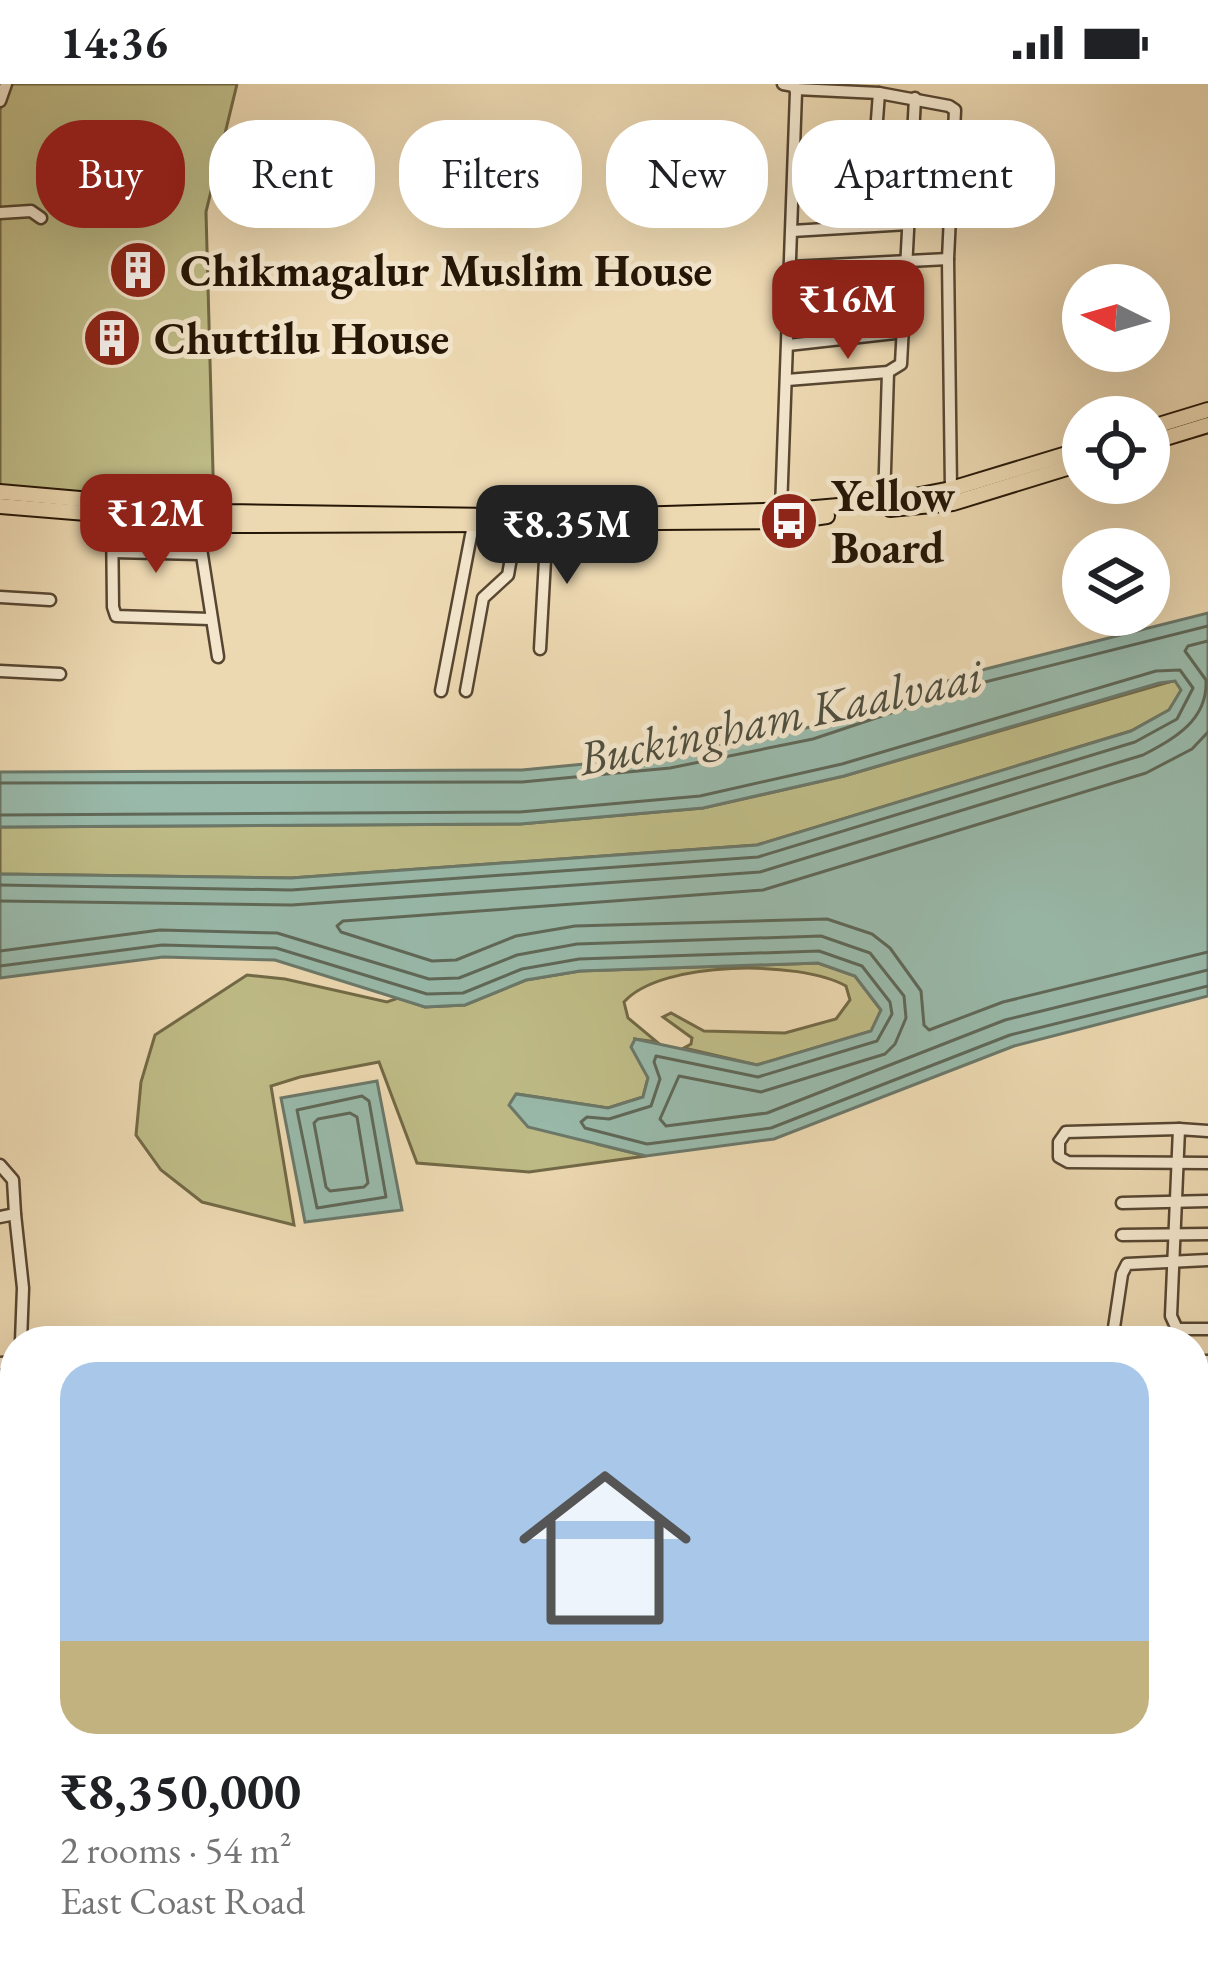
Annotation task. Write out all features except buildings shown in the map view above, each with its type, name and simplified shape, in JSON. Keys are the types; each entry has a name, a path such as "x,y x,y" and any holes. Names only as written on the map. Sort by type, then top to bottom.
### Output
{"main road":[{"path":"1170,422 1208,410"},
{"path":"1170,437 1208,425"},
{"path":"0,506 197,523 218,518 565,517 781,509 884,502 951,489 1062,455"},
{"path":"0,492 218,518 473,525 793,520 953,503 1062,470"}],"street":[{"path":"0,101 6,84"},
{"path":"792,120 789,86 915,98 956,110 948,259 951,489"},
{"path":"876,120 879,93"},
{"path":"913,120 915,98"},
{"path":"0,213 31,211 36,215"},
{"path":"781,509 792,228"},
{"path":"792,231 842,228"},
{"path":"787,380 888,372 903,360 908,228"},
{"path":"791,267 948,259"},
{"path":"789,306 905,298"},
{"path":"788,345 904,332"},
{"path":"884,502 888,372"},
{"path":"112,516 112,607 116,616 210,619"},
{"path":"197,523 218,657"},
{"path":"466,691 483,598 508,575 517,524"},
{"path":"539,649 547,524"},
{"path":"441,691 473,525"},
{"path":"112,552 201,554"},
{"path":"0,597 50,600"},
{"path":"0,671 60,674"},
{"path":"1174,1326 1179,1129"},
{"path":"1208,1131 1066,1132 1058,1151 1061,1160 1068,1162 1208,1163"},
{"path":"0,1166 13,1180 23,1288 22,1326"},
{"path":"1122,1204 1208,1201"},
{"path":"0,1217 16,1214"},
{"path":"1122,1235 1208,1234"},
{"path":"1115,1326 1125,1266 1208,1260"}],"shaded area":[{"path":"9,84 237,84 228,120 209,120 206,212 214,509 0,488 0,110"},
{"path":"1176,680 1182,690 1169,710 1131,731 757,845 291,878 0,874 0,827 520,824 703,808 844,776"},
{"path":"818,963 855,976 881,1010 872,1031 757,1065 684,1048 692,1038 663,1017 671,1013 704,1031 785,1033 836,1019 850,1000 846,986 797,972 698,972 642,988 624,1002 628,1018 657,1042 635,1039 648,1078 643,1097 608,1108 517,1094 597,1144 646,1156 529,1172 417,1163 379,1062 300,1077 271,1086 294,1225 202,1202 161,1170 136,1135 141,1082 155,1035 247,975 387,1002 398,998 425,1007 465,1005 526,980 580,971"}],"water":[{"path":"1208,613 1208,996 1014,1046 774,1139 646,1156 528,1127 509,1105 516,1094 608,1108 643,1097 648,1078 631,1047 635,1039 757,1065 871,1031 881,1010 855,976 818,963 580,971 526,980 465,1005 425,1007 275,960 163,957 0,978 0,874 291,878 757,845 1131,731 1169,710 1181,690 1175,681 1159,683 844,776 703,808 520,824 0,827 0,772 522,770 668,756 810,727 978,671 1117,636 1170,636 1170,623"},
{"path":"377,1081 402,1210 305,1222 281,1098"}],"place":[{"name":"Chikmagalur Muslim House","path":"138,270"},
{"name":"Chuttilu House","path":"112,338"},
{"name":"Yellow Board","path":"789,521"}],"water label":[{"name":"Buckingham Kaalvaai","path":"780,716"}]}
